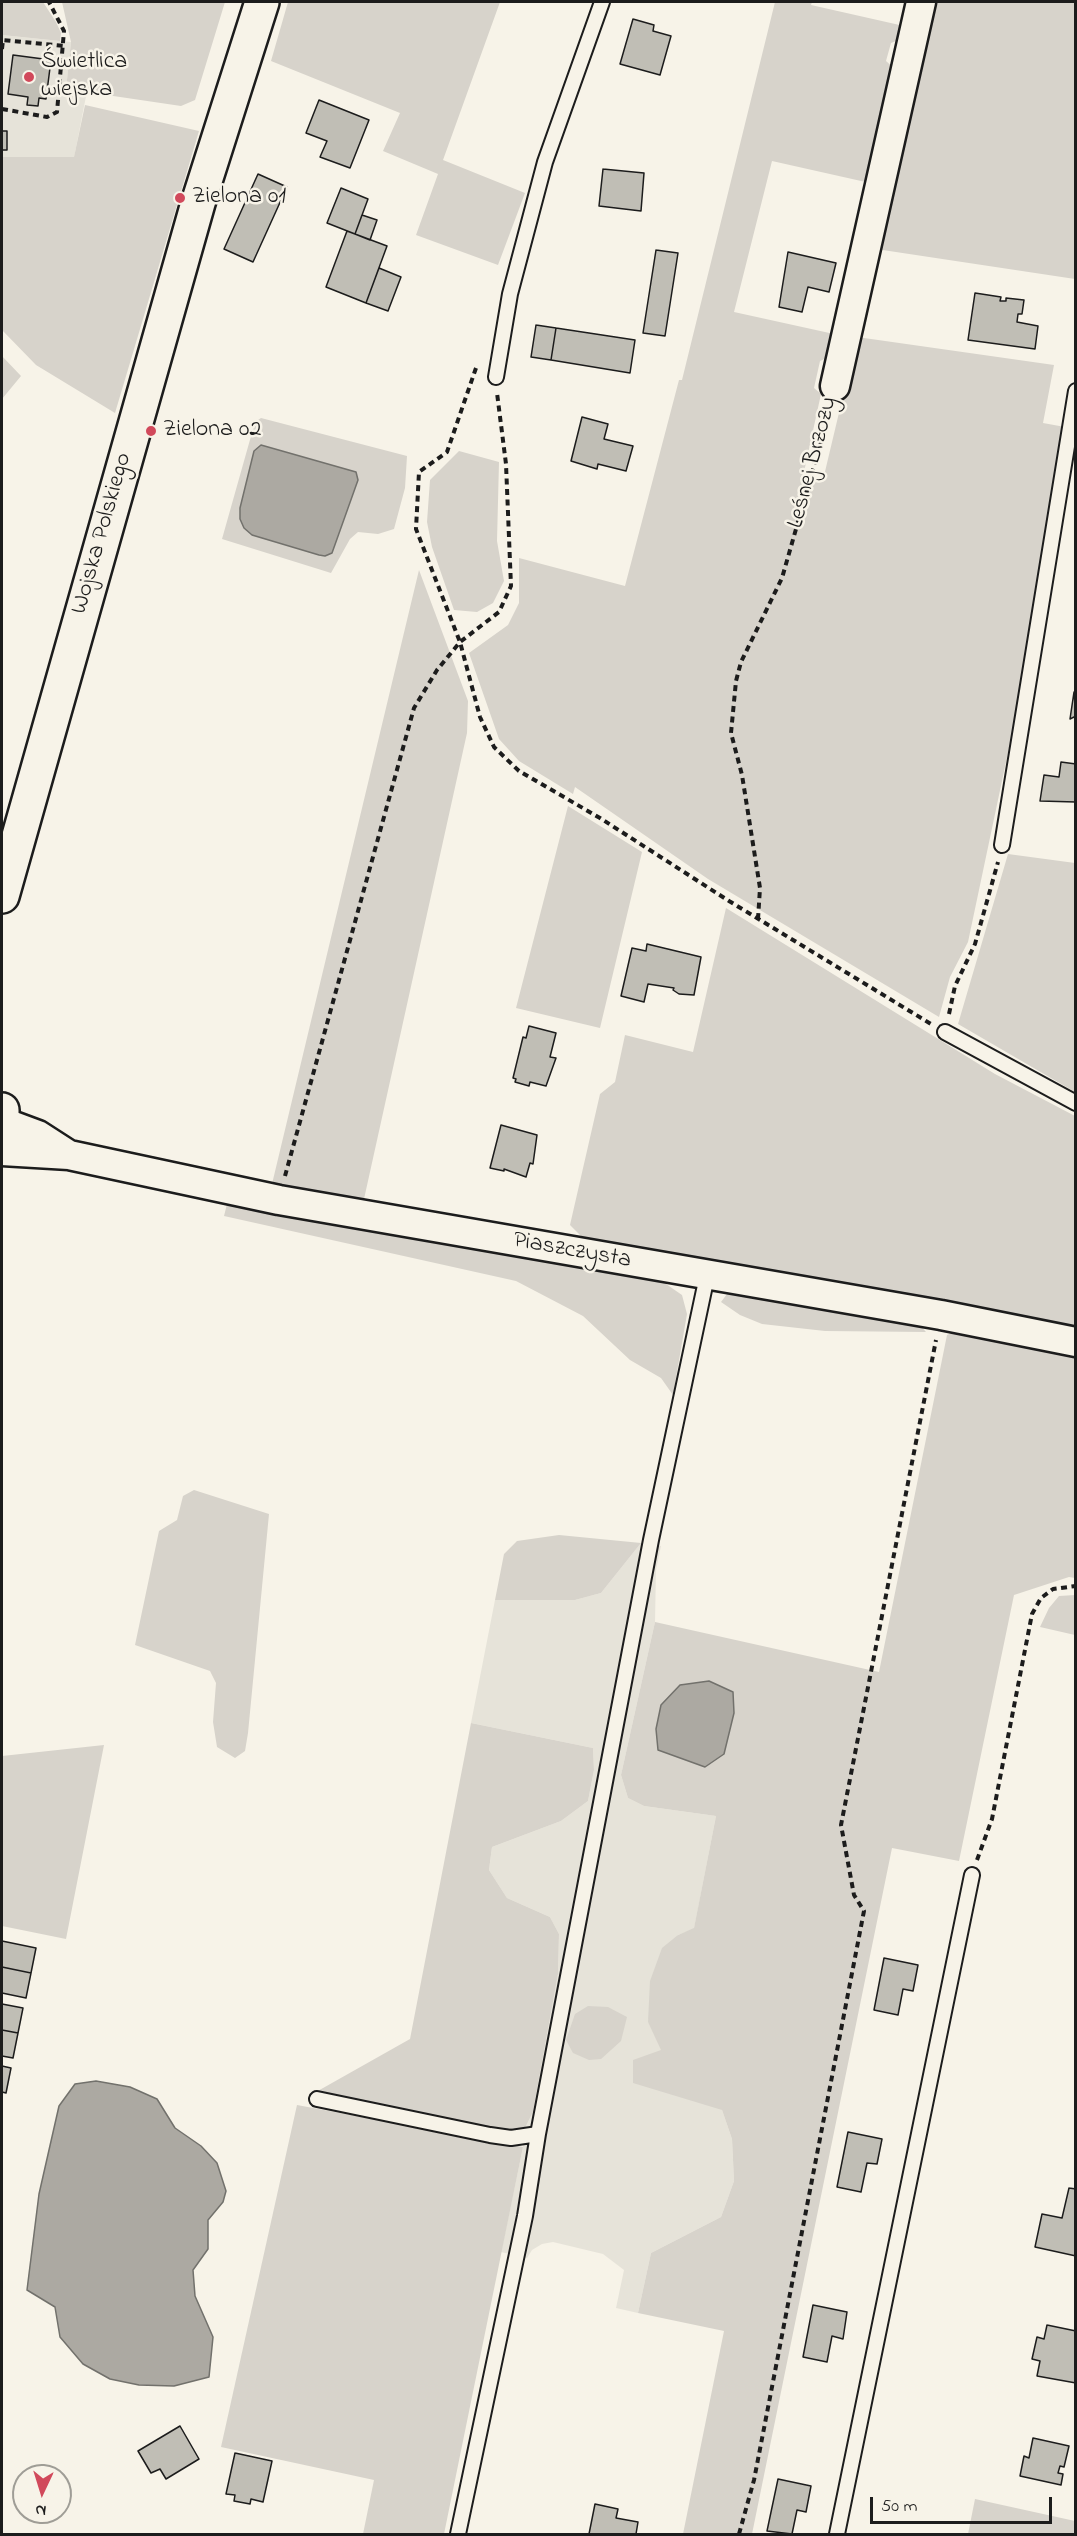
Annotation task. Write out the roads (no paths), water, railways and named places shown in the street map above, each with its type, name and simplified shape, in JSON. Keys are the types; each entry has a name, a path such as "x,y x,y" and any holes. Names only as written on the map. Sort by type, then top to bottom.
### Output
{"street":[{"name":"Wojska Polskiego","path":"2,896 198,202 262,2"},
{"name":"Leśnej Brzozy","path":"835,386 921,2"},
{"name":"Piaszczysta","path":"2,1128 38,1135 69,1155 279,1200 941,1315 1076,1342"}],"lane":[{"path":"496,377 510,294 542,172 602,2"},
{"path":"1002,845 1076,391"},
{"path":"945,1032 1076,1103"},
{"path":"458,2535 525,2216 538,2134 651,1540 707,1276"},
{"path":"837,2535 972,1875"},
{"path":"316,2099 490,2135 511,2138 538,2134"}],"place":[{"name":"Świetlica wiejska","path":"29,77"},
{"name":"Zielona 01","path":"180,198"},
{"name":"Zielona 02","path":"151,431"}]}
